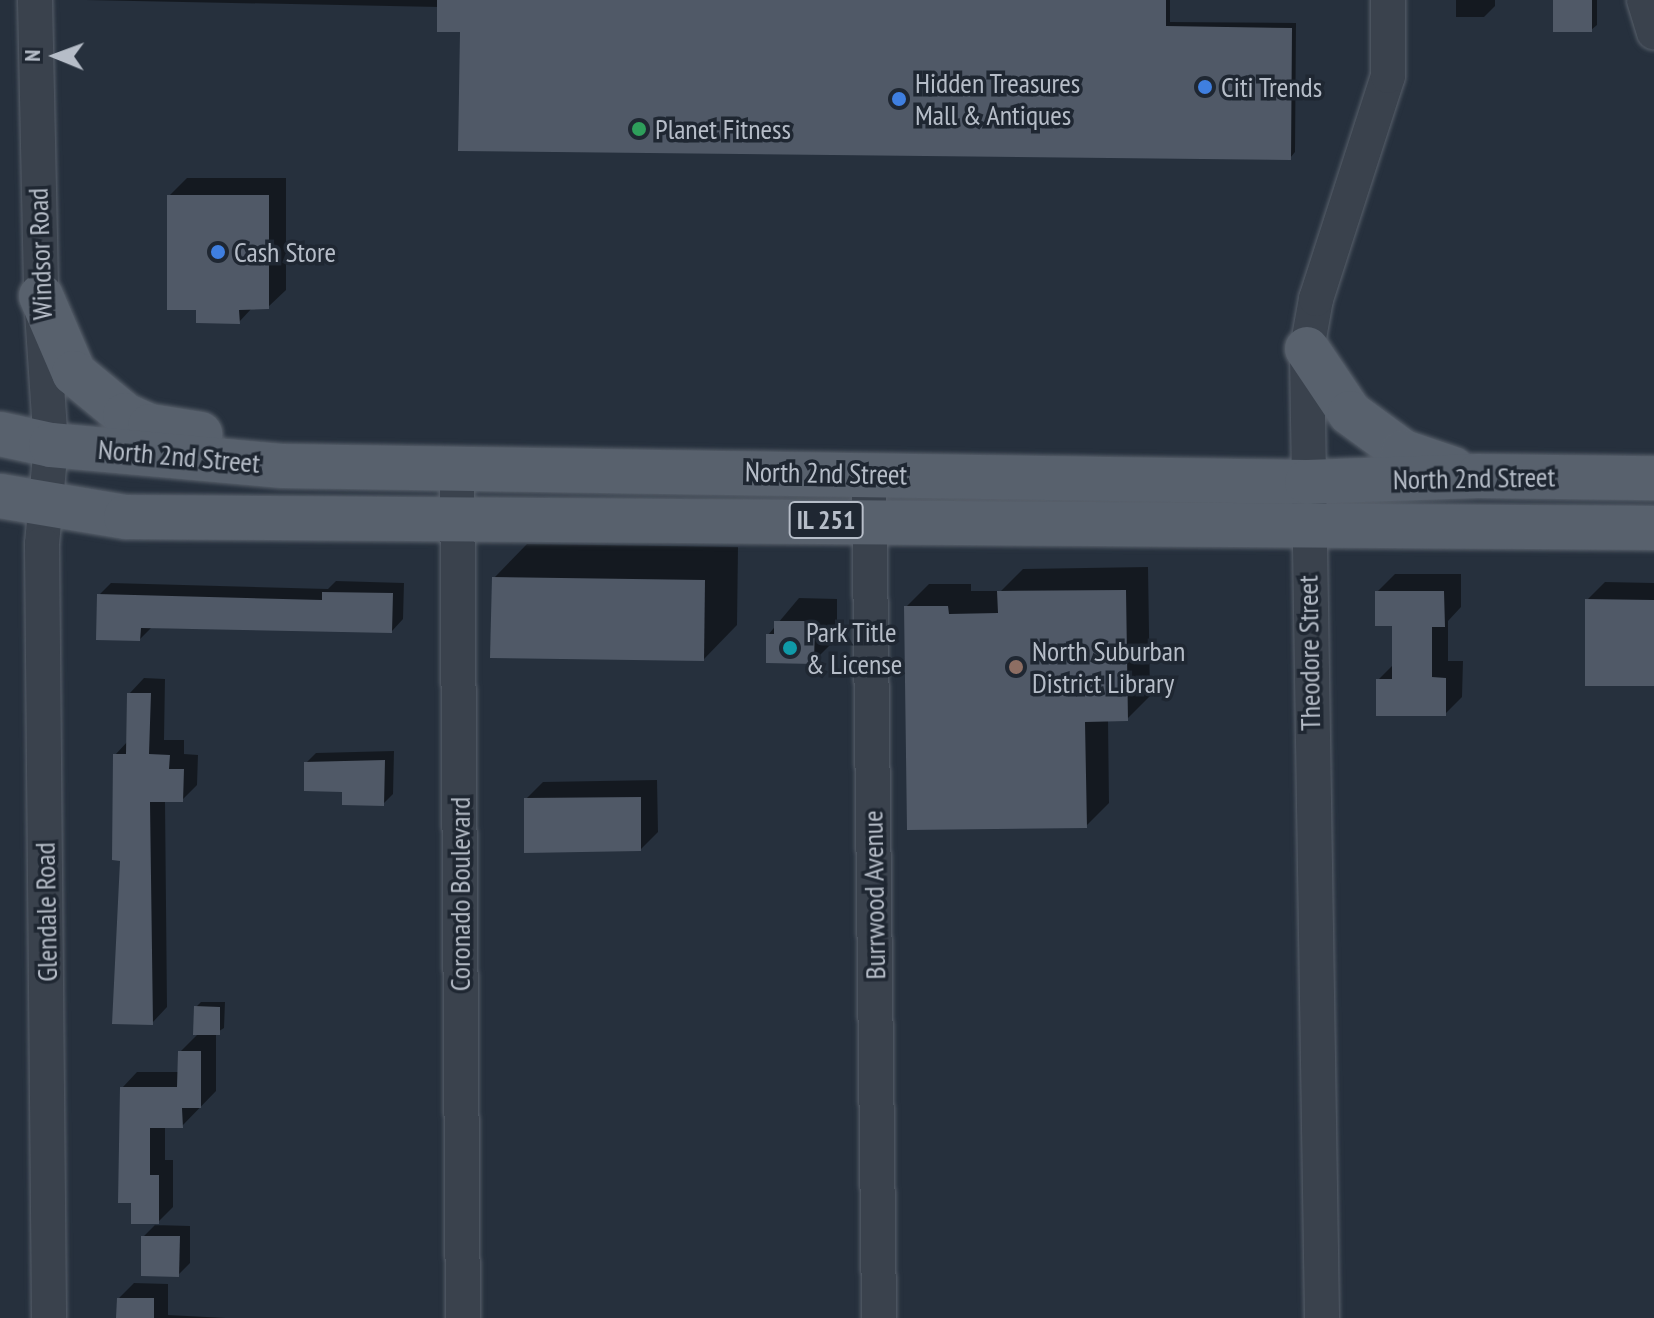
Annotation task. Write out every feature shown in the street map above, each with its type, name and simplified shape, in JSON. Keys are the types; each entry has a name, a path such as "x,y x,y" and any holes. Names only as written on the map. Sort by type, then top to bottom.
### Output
{"main road":[{"path":"41,296 74,373 125,415 150,426 225,438 283,466"},
{"path":"1307,349 1350,413 1375,433 1427,463 1478,476"},
{"name":"North 2nd Street","path":"0,434 51,445 283,466 869,472 1654,528"},
{"name":"North 2nd Street","path":"0,496 48,507 126,517 457,522 870,519 1308,504 1478,476 1654,478"}],"street":[{"name":"Windsor Road","path":"35,0 41,296 51,445 48,507"},
{"name":"Theodore Street","path":"1322,1318 1307,349 1316,299 1388,76 1388,0"},
{"path":"1644,0 1654,33"},
{"name":"Coronado Boulevard","path":"457,469 463,1318"},
{"name":"Burrwood Avenue","path":"869,472 879,1318"},
{"name":"Glendale Road","path":"48,507 42,544 49,1318"}],"building":[{"path":"437,0 1166,0 1166,26 1292,28 1291,160 458,151 460,32 437,32"},
{"path":"1553,0 1592,0 1592,32 1553,32"},
{"name":"Cash Store","path":"167,195 269,195 269,309 239,310 240,324 196,323 196,310 167,310"},
{"path":"492,577 705,580 704,661 490,658"},
{"name":"North Suburban District Library","path":"1126,590 1128,721 1085,722 1087,828 907,830 904,606 948,606 949,614 998,613 997,591"},
{"path":"1375,591 1444,591 1445,627 1432,627 1432,677 1446,678 1446,716 1376,716 1376,679 1392,679 1392,626 1375,626"},
{"path":"322,592 393,593 392,633 141,628 140,641 96,640 97,594 322,600"},
{"path":"1585,599 1654,600 1654,686 1585,686"},
{"name":"Park Title & License","path":"774,621 815,621 814,664 766,663 766,634 774,634"},
{"path":"127,693 151,693 149,754 170,755 169,769 184,769 183,802 150,802 153,1025 112,1024 120,861 112,860 113,754 126,754"},
{"path":"385,760 384,806 342,805 342,792 304,791 304,762"},
{"path":"641,797 641,851 524,853 524,798"},
{"path":"194,1006 220,1007 220,1035 193,1035"},
{"path":"178,1051 201,1051 201,1108 182,1108 183,1128 150,1128 150,1175 159,1175 159,1224 131,1224 131,1203 118,1203 120,1087 177,1087"},
{"path":"141,1236 180,1236 179,1277 141,1276"},
{"path":"117,1298 154,1298 154,1318 116,1318"}],"place":[{"name":"Citi Trends","path":"1205,87"},
{"name":"Hidden Treasures Mall & Antiques","path":"899,99"},
{"name":"Planet Fitness","path":"639,129"},
{"name":"Cash Store","path":"218,252"},
{"name":"Park Title & License","path":"790,648"},
{"name":"North Suburban District Library","path":"1016,667"}]}
